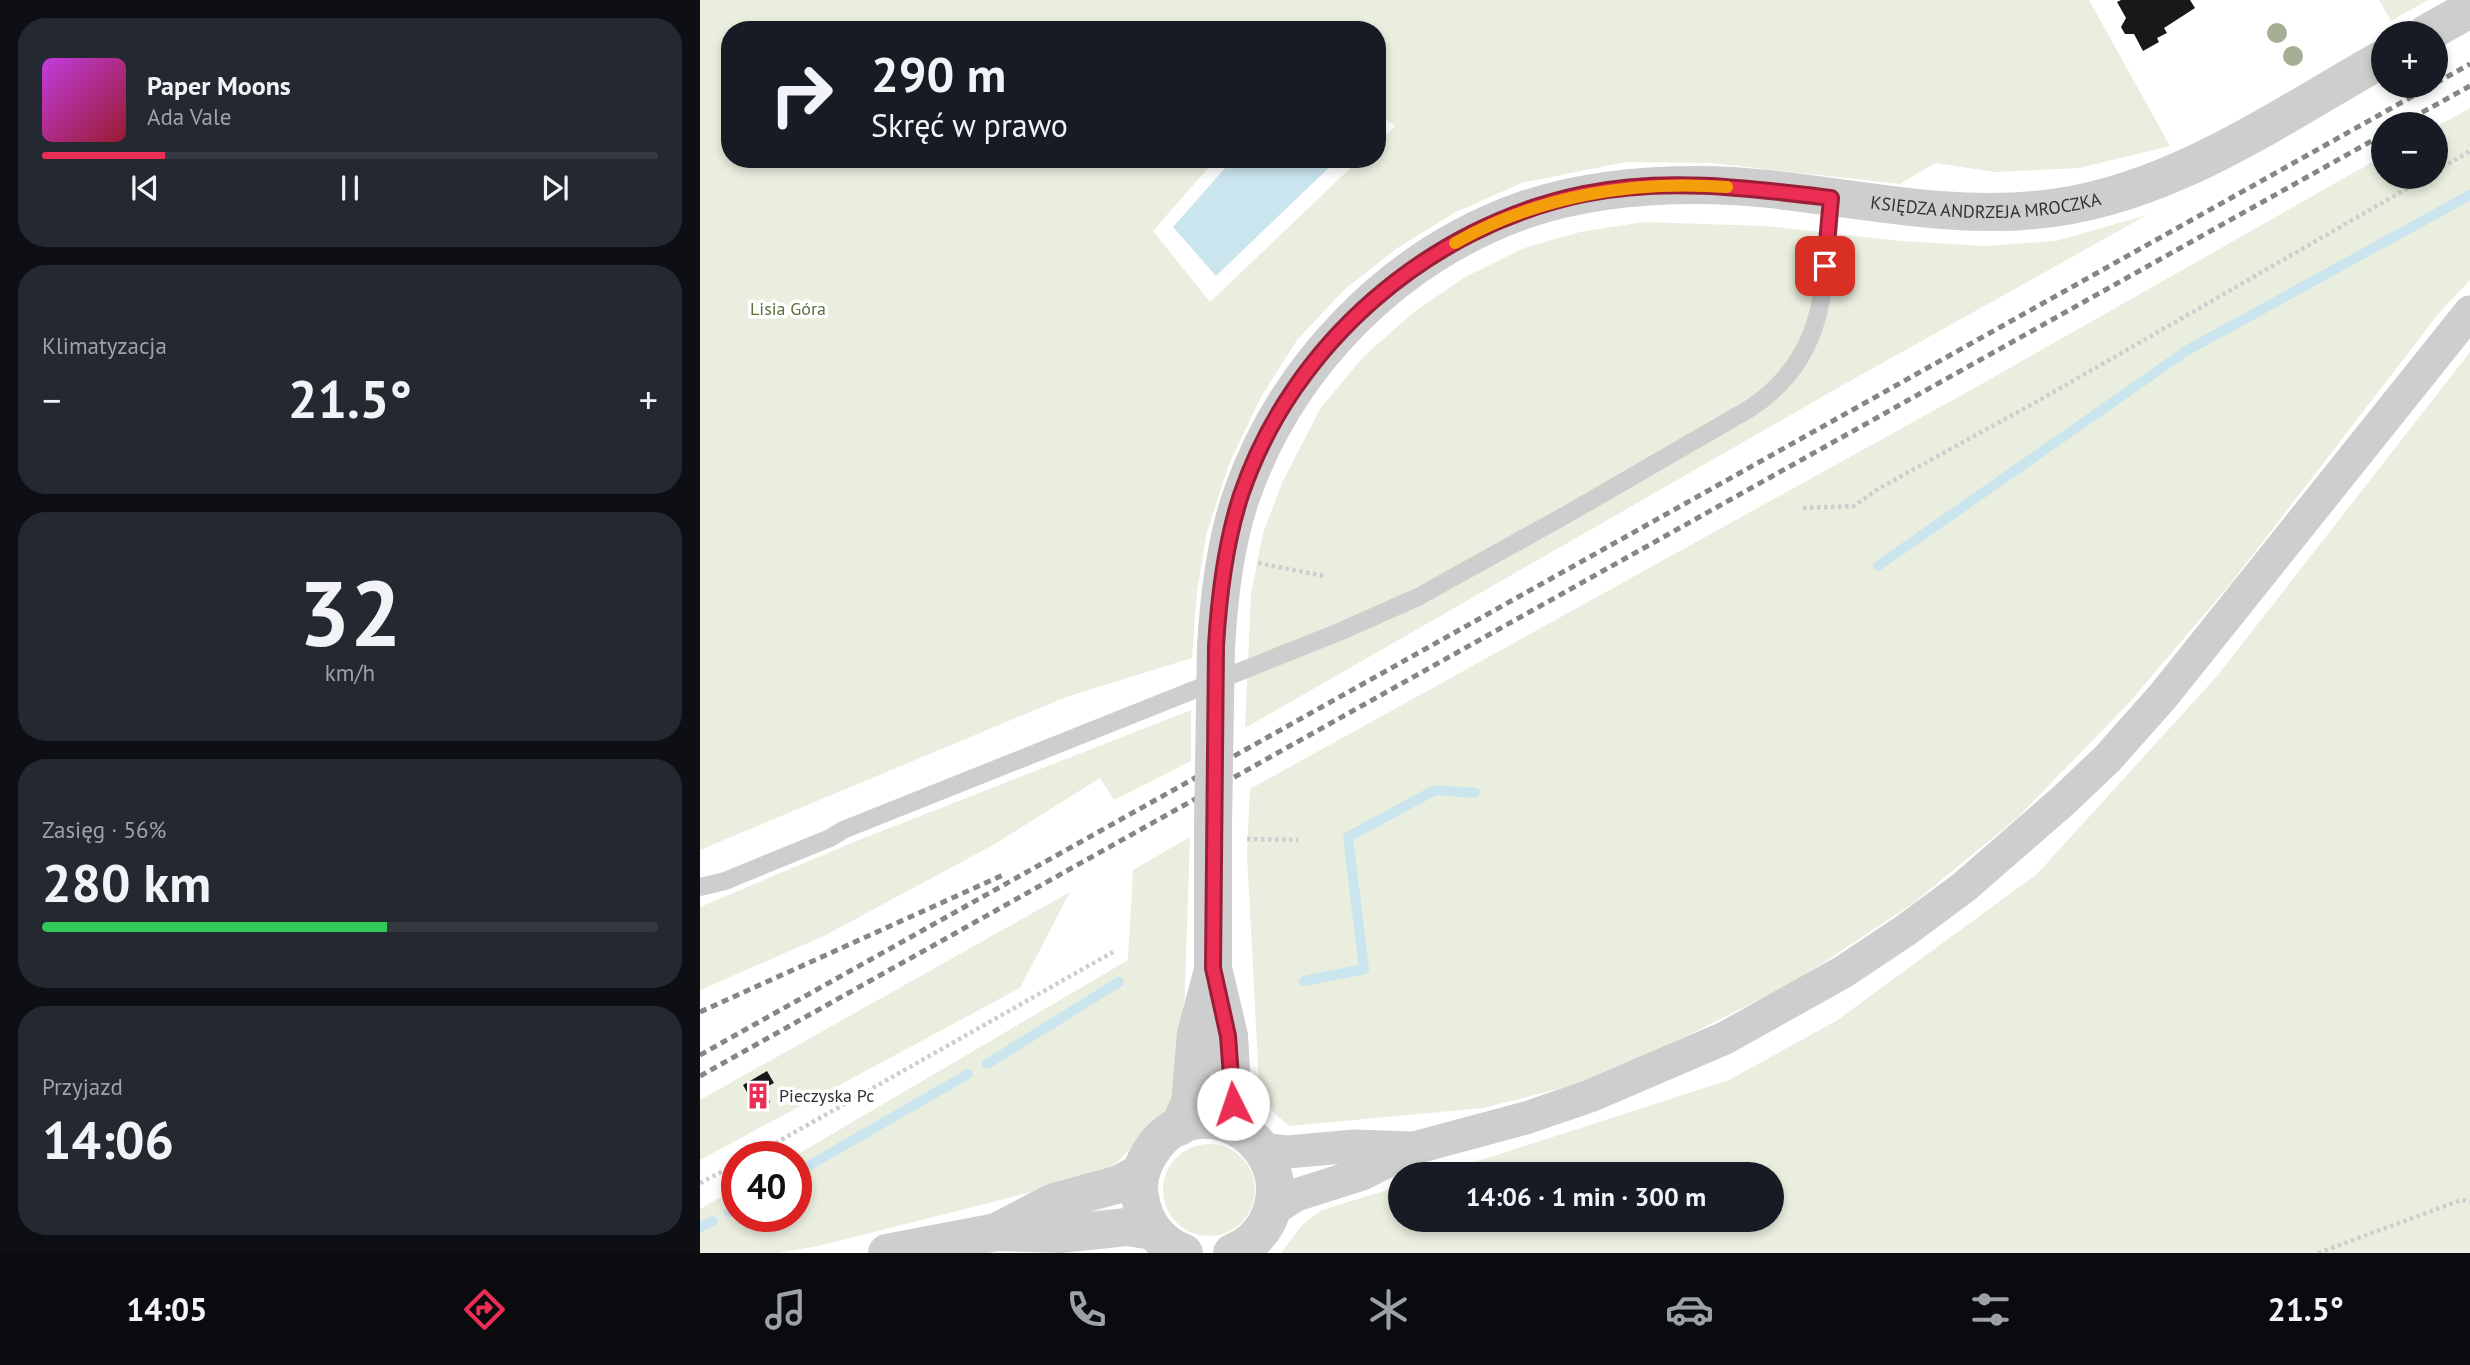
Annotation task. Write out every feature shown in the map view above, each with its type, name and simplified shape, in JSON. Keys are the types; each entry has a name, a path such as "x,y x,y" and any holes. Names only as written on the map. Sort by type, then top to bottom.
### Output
{"street":[{"path":"2448,21 2470,9"},
{"name":"KSIĘDZA ANDRZEJA MROCZKA","path":"1179,1127 1189,1103 1196,1034 1213,968 1224,832 1216,646 1219,594 1229,540 1242,494 1266,436 1302,378 1337,334 1381,292 1426,259 1478,230 1524,210 1584,194 1648,186 1702,185 1978,211 2036,210 2116,195 2200,162 2371,65"},
{"path":"1232,1253 1243,1249 1262,1232 1273,1210 1296,1195 1362,1174 1413,1148 1526,1118 1590,1096 1725,1038 1843,972 1964,887 2108,758 2163,696 2470,312"},
{"name":"KSIĘDZA ANDRZEJA MROCZKA","path":"1213,968 1228,1036 1233,1104 1251,1139 1273,1168 1276,1189 1273,1210"},
{"path":"1184,1253 1171,1248 1153,1231 1143,1213 1139,1192 1141,1172 1149,1153 1162,1138 1179,1127 1198,1121 1219,1122 1251,1139 1287,1152 1355,1146 1413,1148"},
{"path":"997,1231 1054,1202 1121,1184 1141,1172"},
{"path":"887,1253 997,1231 1060,1234 1127,1227 1153,1231"}],"lane":[{"path":"700,887 725,881 830,838 843,830 1376,616 1467,571 1749,409 1767,397 1791,371 1813,334 1823,286 1831,198"}],"path":[{"path":"2448,164 2470,151"},
{"path":"1803,509 1854,506 1878,489 2045,397 2406,189"},
{"path":"1250,562 1324,576"},
{"path":"1224,832 1298,840"},
{"path":"779,1141 1113,952"},
{"path":"700,1183 721,1172"},
{"path":"2318,1253 2461,1200 2470,1200"}],"green space":[{"name":"Lisia Góra","path":"700,0 2089,0 2170,146 2079,168 1995,172 1935,163 1900,184 1711,163 1626,162 1521,183 1452,214 1396,249 1345,289 1297,340 1261,397 1229,464 1207,532 1197,592 1192,658 1066,697 700,850"},
{"path":"2379,0 2428,0 2391,21"},
{"path":"2470,108 2470,280 2439,313 2231,583 2128,704 2017,818 1912,904 1794,982 1651,1054 1570,1086 1483,1108 1289,1126 1271,1110 1259,1084 1247,854 1250,789 1978,386 2371,163 2371,189 2448,189 2448,120"},
{"path":"2147,215 1834,390 1245,728 1251,594 1263,533 1282,483 1320,409 1363,357 1414,312 1465,277 1524,248 1580,232 1643,222 1766,226 1901,241 1986,246 2056,241"},
{"path":"2470,352 2470,1253 1281,1253 1302,1225 1322,1210 1388,1190 1388,1232 1784,1232 1784,1162 1475,1162 1729,1080 1836,1021 2037,874 2218,675"},
{"path":"1191,710 1191,761 1114,800 1100,778 995,844 822,937 700,990 700,907 854,842"},
{"path":"1190,837 1182,1078 1174,1102 1107,1173 818,1246 778,1253 700,1253 700,1209 721,1197 721,1232 812,1232 812,1146 1128,960 1133,870"},
{"path":"1070,892 1020,988 735,1141 721,1141 721,1149 700,1160 700,1100"},
{"path":"1209,1144 1227,1147 1242,1157 1252,1172 1255,1190 1252,1208 1242,1223 1227,1233 1209,1236 1191,1233 1176,1223 1166,1208 1163,1190 1166,1172 1176,1157 1191,1147"}],"water":[{"path":"1225,168 1329,168 1216,276 1173,227"}],"building":[{"path":"2190,0 2195,8 2164,28 2167,33 2157,38 2159,42 2143,51 2134,34 2125,34 2121,27 2126,18 2117,2"},
{"name":"Pieczyska Pc","path":"767,1071 774,1083 762,1089 770,1102 757,1110 743,1085"}],"waterway":[{"path":"1878,566 2186,351 2470,195"},
{"path":"1304,981 1364,969 1348,837 1435,790 1475,793"},
{"path":"987,1064 1119,982"},
{"path":"812,1164 968,1074"},
{"path":"700,1227 713,1221"}],"railway":[{"path":"2448,76 2470,64"},
{"path":"2423,112 2470,86"},
{"path":"700,1055 2410,98"},
{"path":"700,1076 2371,141"},
{"path":"700,1012 1003,875"}],"slow traffic":[{"path":"1455,243 1524,210 1584,194 1648,186 1727,187"}],"place":[{"name":"Pieczyska Pc","path":"758,1096"}],"route":[{"path":"1233,1104 1228,1036 1213,968 1213,825 1219,594 1229,540 1242,494 1266,436 1302,378 1337,334 1381,292 1426,259 1478,230 1524,210 1584,194 1648,186 1702,185 1831,198 1825,266"}]}
